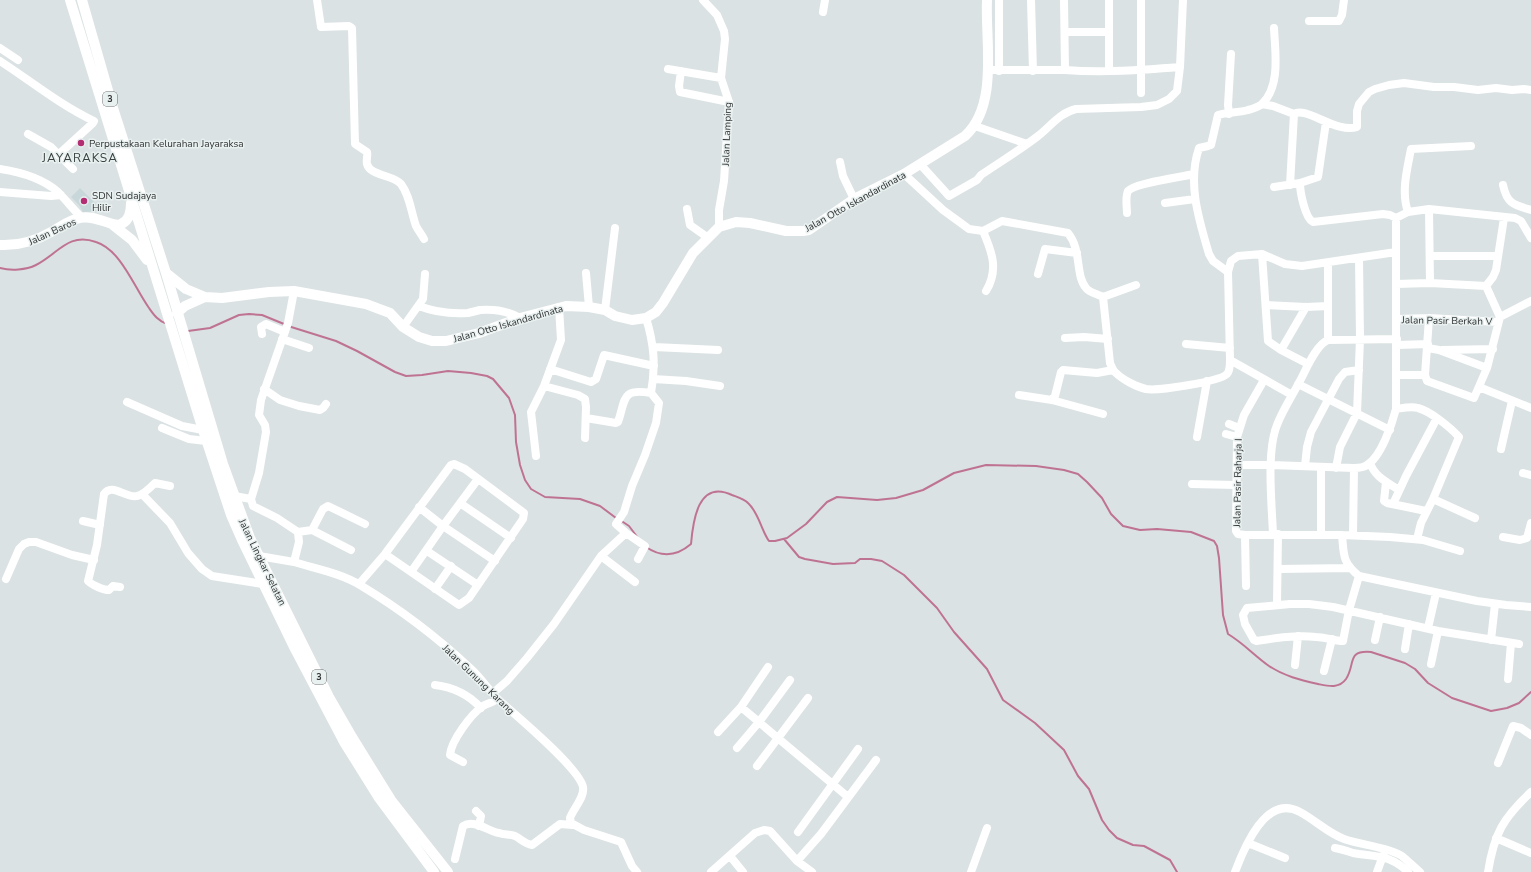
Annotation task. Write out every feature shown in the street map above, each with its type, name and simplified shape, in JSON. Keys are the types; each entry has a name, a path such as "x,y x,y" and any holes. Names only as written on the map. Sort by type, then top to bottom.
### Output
{"main road":[{"name":"3","path":"70,0 131,199"},
{"name":"Jalan Lingkar Selatan","path":"82,0 112,108 166,273 178,318 223,464 247,532 329,697 348,740 391,800 448,872"},
{"name":"Jalan Otto Iskandardinata","path":"205,297 222,298 275,291 294,291 359,302 377,307 390,313 403,326 419,337 432,341 472,335 518,318 559,307 589,307 605,310 622,318 636,320 646,318 661,306 693,253 719,228 730,223 746,222 786,231 803,232 854,199 904,174 965,136 975,126 982,107 988,70 989,45 986,17 987,0"},
{"path":"113,225 120,225 126,220 130,214 131,199"},
{"name":"Jalan Lingkar Selatan","path":"131,199 206,441 231,515 295,649 348,740 379,798 434,872"},
{"name":"Jalan Baros","path":"0,245 26,243 42,237 64,223 81,218 95,218 113,225 132,240 154,272"},
{"path":"166,273 186,289 205,297"},
{"path":"178,318 185,306 205,297"}],"street":[{"path":"318,0 321,27 349,26 352,28 355,144 367,152 367,165 371,169 378,174 397,180 402,185 412,207 416,226 424,239"},
{"name":"Jalan Lamping","path":"703,0 717,15 724,31 725,39 721,78 729,102 724,181 719,210 719,228"},
{"path":"823,12 825,0"},
{"path":"999,0 999,71"},
{"path":"1031,0 1033,71"},
{"path":"1064,0 1065,70"},
{"path":"1109,0 1109,71"},
{"path":"1141,93 1142,0"},
{"path":"920,164 949,196 977,180 981,175 1040,135 1062,114 1076,109 1150,107 1163,103 1177,91 1180,67 1183,0"},
{"path":"1309,21 1339,21 1342,15 1344,0"},
{"path":"1228,272 1213,261 1209,254 1195,199 1194,174 1199,149 1211,145 1218,115 1248,110 1262,104 1270,92 1274,75 1274,28"},
{"path":"1065,32 1109,32"},
{"path":"0,48 18,60"},
{"path":"1229,114 1228,105 1231,54"},
{"path":"0,60 59,102 94,121 94,123 69,147 58,154"},
{"path":"988,70 1065,70 1083,72 1180,67"},
{"path":"668,69 721,78"},
{"path":"681,71 678,86 680,92 729,102"},
{"path":"1262,104 1273,106 1294,114 1300,112 1314,116 1340,128 1348,129 1357,127 1357,111 1359,104 1369,92 1389,85 1404,83 1478,90 1496,88 1531,90"},
{"path":"1290,185 1294,114"},
{"path":"1274,187 1300,183 1318,176 1326,122"},
{"path":"975,126 1027,144"},
{"path":"28,134 43,142 73,169"},
{"path":"1408,212 1405,198 1405,183 1412,149 1471,146"},
{"path":"840,162 844,176 854,199"},
{"path":"0,169 14,171 40,180 60,195 81,218"},
{"path":"904,174 943,210 969,229 983,230 1002,221 1066,233 1072,238 1084,285 1088,290 1103,297 1136,284"},
{"path":"1127,213 1127,194 1131,189 1141,184 1194,174"},
{"path":"1300,183 1302,195 1309,219 1311,221 1383,214 1396,218"},
{"path":"1504,185 1509,201 1531,210"},
{"path":"0,192 51,196 60,195"},
{"path":"1165,203 1195,199"},
{"path":"1486,286 1496,270 1507,218 1514,204"},
{"path":"687,209 690,225 708,237"},
{"path":"1396,218 1408,212 1429,209 1507,218 1521,221 1531,238"},
{"path":"1429,209 1430,283"},
{"path":"1237,465 1354,468 1362,467 1370,463 1377,454 1390,430 1396,409 1396,218"},
{"path":"605,310 615,228"},
{"path":"983,230 993,259 992,280 986,291"},
{"path":"1038,274 1044,249 1077,253"},
{"path":"1103,297 1109,360 1116,374 1140,387 1149,390 1189,385 1220,378 1229,371 1230,348 1228,272 1233,258 1244,255 1262,254 1282,263 1294,266 1328,263 1396,252"},
{"path":"1262,254 1268,341 1281,350 1308,364"},
{"path":"1430,256 1498,256"},
{"path":"1336,468 1340,447 1357,413 1360,339 1359,258"},
{"path":"1328,263 1328,340"},
{"path":"586,273 589,307"},
{"path":"403,326 423,299 425,292 425,274"},
{"path":"1396,284 1430,283 1486,286"},
{"path":"1429,318 1425,375 1428,382 1474,398 1487,368 1493,349 1499,319 1486,286"},
{"path":"294,291 286,330 264,389 259,411 260,418 266,428 265,443 259,473 251,499 253,506 277,518 298,532 312,530 351,550"},
{"path":"1499,319 1531,301"},
{"path":"1266,305 1306,307 1328,306"},
{"path":"419,306 429,310 450,312 468,313 479,310 503,311 518,318"},
{"path":"536,456 531,412 544,386 561,340 559,307"},
{"path":"1281,350 1306,307"},
{"path":"646,318 654,347 654,366 651,393"},
{"name":"Jalan Pasir Berkah V","path":"1397,319 1499,319"},
{"path":"262,334 261,327 266,324 286,330 309,348"},
{"path":"1065,338 1084,337 1108,339"},
{"path":"1278,604 1278,569 1271,465 1273,441 1276,426 1308,364 1323,343 1328,340 1360,339 1428,346 1487,368"},
{"path":"1186,344 1230,348"},
{"path":"654,347 718,350"},
{"path":"1439,350 1493,349"},
{"path":"550,369 591,382 596,379 604,355 654,366"},
{"path":"1230,360 1292,396"},
{"path":"1052,400 1055,396 1060,374 1063,370 1096,373 1113,370"},
{"path":"1305,466 1309,439 1342,374 1348,371 1359,370"},
{"path":"1397,375 1425,375"},
{"path":"653,379 720,386"},
{"name":"Jalan Pasir Raharja I","path":"1246,586 1245,535 1238,534 1236,531 1237,437 1239,428 1251,402 1264,380"},
{"path":"1197,437 1207,381"},
{"path":"1298,384 1390,430"},
{"path":"544,386 585,399 585,438"},
{"path":"1479,387 1531,408"},
{"path":"264,389 280,400 294,405 320,410 326,404"},
{"path":"586,418 616,424 628,394 639,391 651,393 656,398 659,405 656,423 645,455 632,486 624,512 617,522 617,526 645,546 638,558"},
{"path":"1019,395 1052,400 1103,414"},
{"path":"1501,449 1512,401"},
{"path":"127,402 182,426 203,430"},
{"path":"1396,409 1416,407 1437,418 1459,437 1433,499 1421,523 1417,539"},
{"path":"1393,504 1437,418"},
{"path":"1229,424 1239,428"},
{"path":"162,428 189,439 206,441"},
{"path":"1226,434 1237,437"},
{"path":"1370,463 1374,472 1399,490"},
{"path":"359,584 385,554 419,507 454,464 465,469 522,511 524,516 511,538 469,598 459,605 385,554"},
{"path":"1321,468 1321,534"},
{"path":"1353,535 1354,468"},
{"path":"412,572 442,526 478,479"},
{"path":"1386,482 1384,501 1426,512"},
{"path":"120,588 113,586 109,590 105,590 88,582 94,560 104,494 107,491 114,490 133,496 142,494 155,483 170,486"},
{"path":"1192,484 1236,485"},
{"path":"142,494 170,523 188,553 202,569 212,576 263,584"},
{"path":"234,496 251,499"},
{"path":"1433,499 1475,518"},
{"path":"460,503 511,538"},
{"path":"312,530 323,509 328,506 365,524"},
{"path":"419,507 442,526 495,561"},
{"path":"83,521 100,525"},
{"path":"1503,537 1520,540 1527,538 1531,523"},
{"path":"294,562 299,542 298,532"},
{"path":"463,762 451,757 450,753 453,744 466,723 481,708 495,702 495,696 554,624 601,556 626,533"},
{"path":"1245,535 1321,534 1417,539 1460,551"},
{"path":"1342,535 1345,560 1350,568 1359,576 1495,604 1531,607"},
{"path":"6,579 19,549 28,542 36,542 72,555 94,560"},
{"path":"427,551 478,585"},
{"name":"Jalan Gunung Karang","path":"259,556 294,562 359,584 421,626 473,670 495,696 542,738 570,768 580,782 582,786 582,793 570,818 570,822 573,825"},
{"path":"601,556 635,582"},
{"path":"435,589 451,566"},
{"path":"1278,569 1350,568"},
{"path":"1359,576 1349,610 1344,640 1342,641 1298,636 1254,640 1245,624 1243,615 1247,608 1278,604 1309,604 1349,610 1438,631 1515,643 1508,679"},
{"path":"1428,628 1436,593"},
{"path":"1491,640 1495,604"},
{"path":"1375,640 1380,617"},
{"path":"1405,649 1409,624"},
{"path":"1431,664 1438,631"},
{"path":"1295,665 1298,636"},
{"path":"1324,671 1332,639"},
{"path":"718,732 741,707 768,667"},
{"path":"737,748 759,722 790,680"},
{"path":"435,685 444,686 470,697 481,708"},
{"path":"757,766 808,698"},
{"path":"741,707 848,797"},
{"path":"1498,763 1513,726 1521,728 1531,735"},
{"path":"798,832 858,749"},
{"path":"797,861 821,834 876,760"},
{"path":"1488,872 1491,852 1506,818 1531,792"},
{"path":"1235,872 1248,843 1261,821 1266,816 1278,810 1288,808 1300,812 1342,838 1384,853 1408,872"},
{"path":"476,811 480,816 479,826"},
{"path":"455,859 463,826 468,824 514,836 527,844 532,845 560,824 573,825 594,834 621,842 632,866 637,872"},
{"path":"971,872 987,828"},
{"path":"711,872 755,833 764,830 770,831 797,861 812,872"},
{"path":"1496,838 1531,852"},
{"path":"1248,843 1285,858"},
{"path":"1335,848 1354,853 1384,853 1401,855 1420,872"},
{"path":"1377,872 1384,853"},
{"path":"730,856 743,872"}],"shaded area":[{"name":"SDN Sudajaya Hilir","path":"80,188 103,211 83,212 79,205 71,197"}],"waterway":[{"path":"0,268 14,270 28,268 36,265 71,242 78,240 96,242 105,246 120,261 153,313 167,324"},
{"path":"188,331 210,328 239,315 249,314 262,315 284,324"},
{"path":"288,326 336,341 395,372 406,376 448,371 471,373 487,376 493,379 509,398 515,415 516,442 520,465 525,480 531,489 545,497 580,499 600,506 616,518"},
{"path":"646,547 658,553 669,554 680,551 691,544 693,524 696,514 705,497 712,493 721,492 738,497 746,502 755,512 769,541 775,541 787,538 806,524 827,502 837,497 877,500 896,498 923,490 954,473 986,465 1036,466 1064,470 1078,474 1087,482 1102,498 1111,514 1123,526 1140,530 1157,529 1191,532 1214,541 1217,546 1219,558 1223,615 1228,634 1239,641 1269,666 1280,672 1311,682 1329,686 1337,686 1346,679 1355,656 1358,653 1371,652 1405,663 1415,669 1428,683 1452,698 1491,711 1507,708 1519,703 1531,692"},
{"path":"620,520 629,526 638,538"},
{"path":"784,539 799,557 805,559 833,564 855,563 860,559 871,559 882,561 904,575 937,608 954,632 987,669 1003,700 1035,723 1064,750 1078,776 1089,789 1102,820 1109,830 1117,838 1133,845 1144,846 1170,860 1177,872"}],"place":[{"name":"Perpustakaan Kelurahan Jayaraksa","path":"81,143"},
{"name":"SDN Sudajaya Hilir","path":"84,201"}],"district":[{"name":"JAYARAKSA","path":"80,158"}]}
